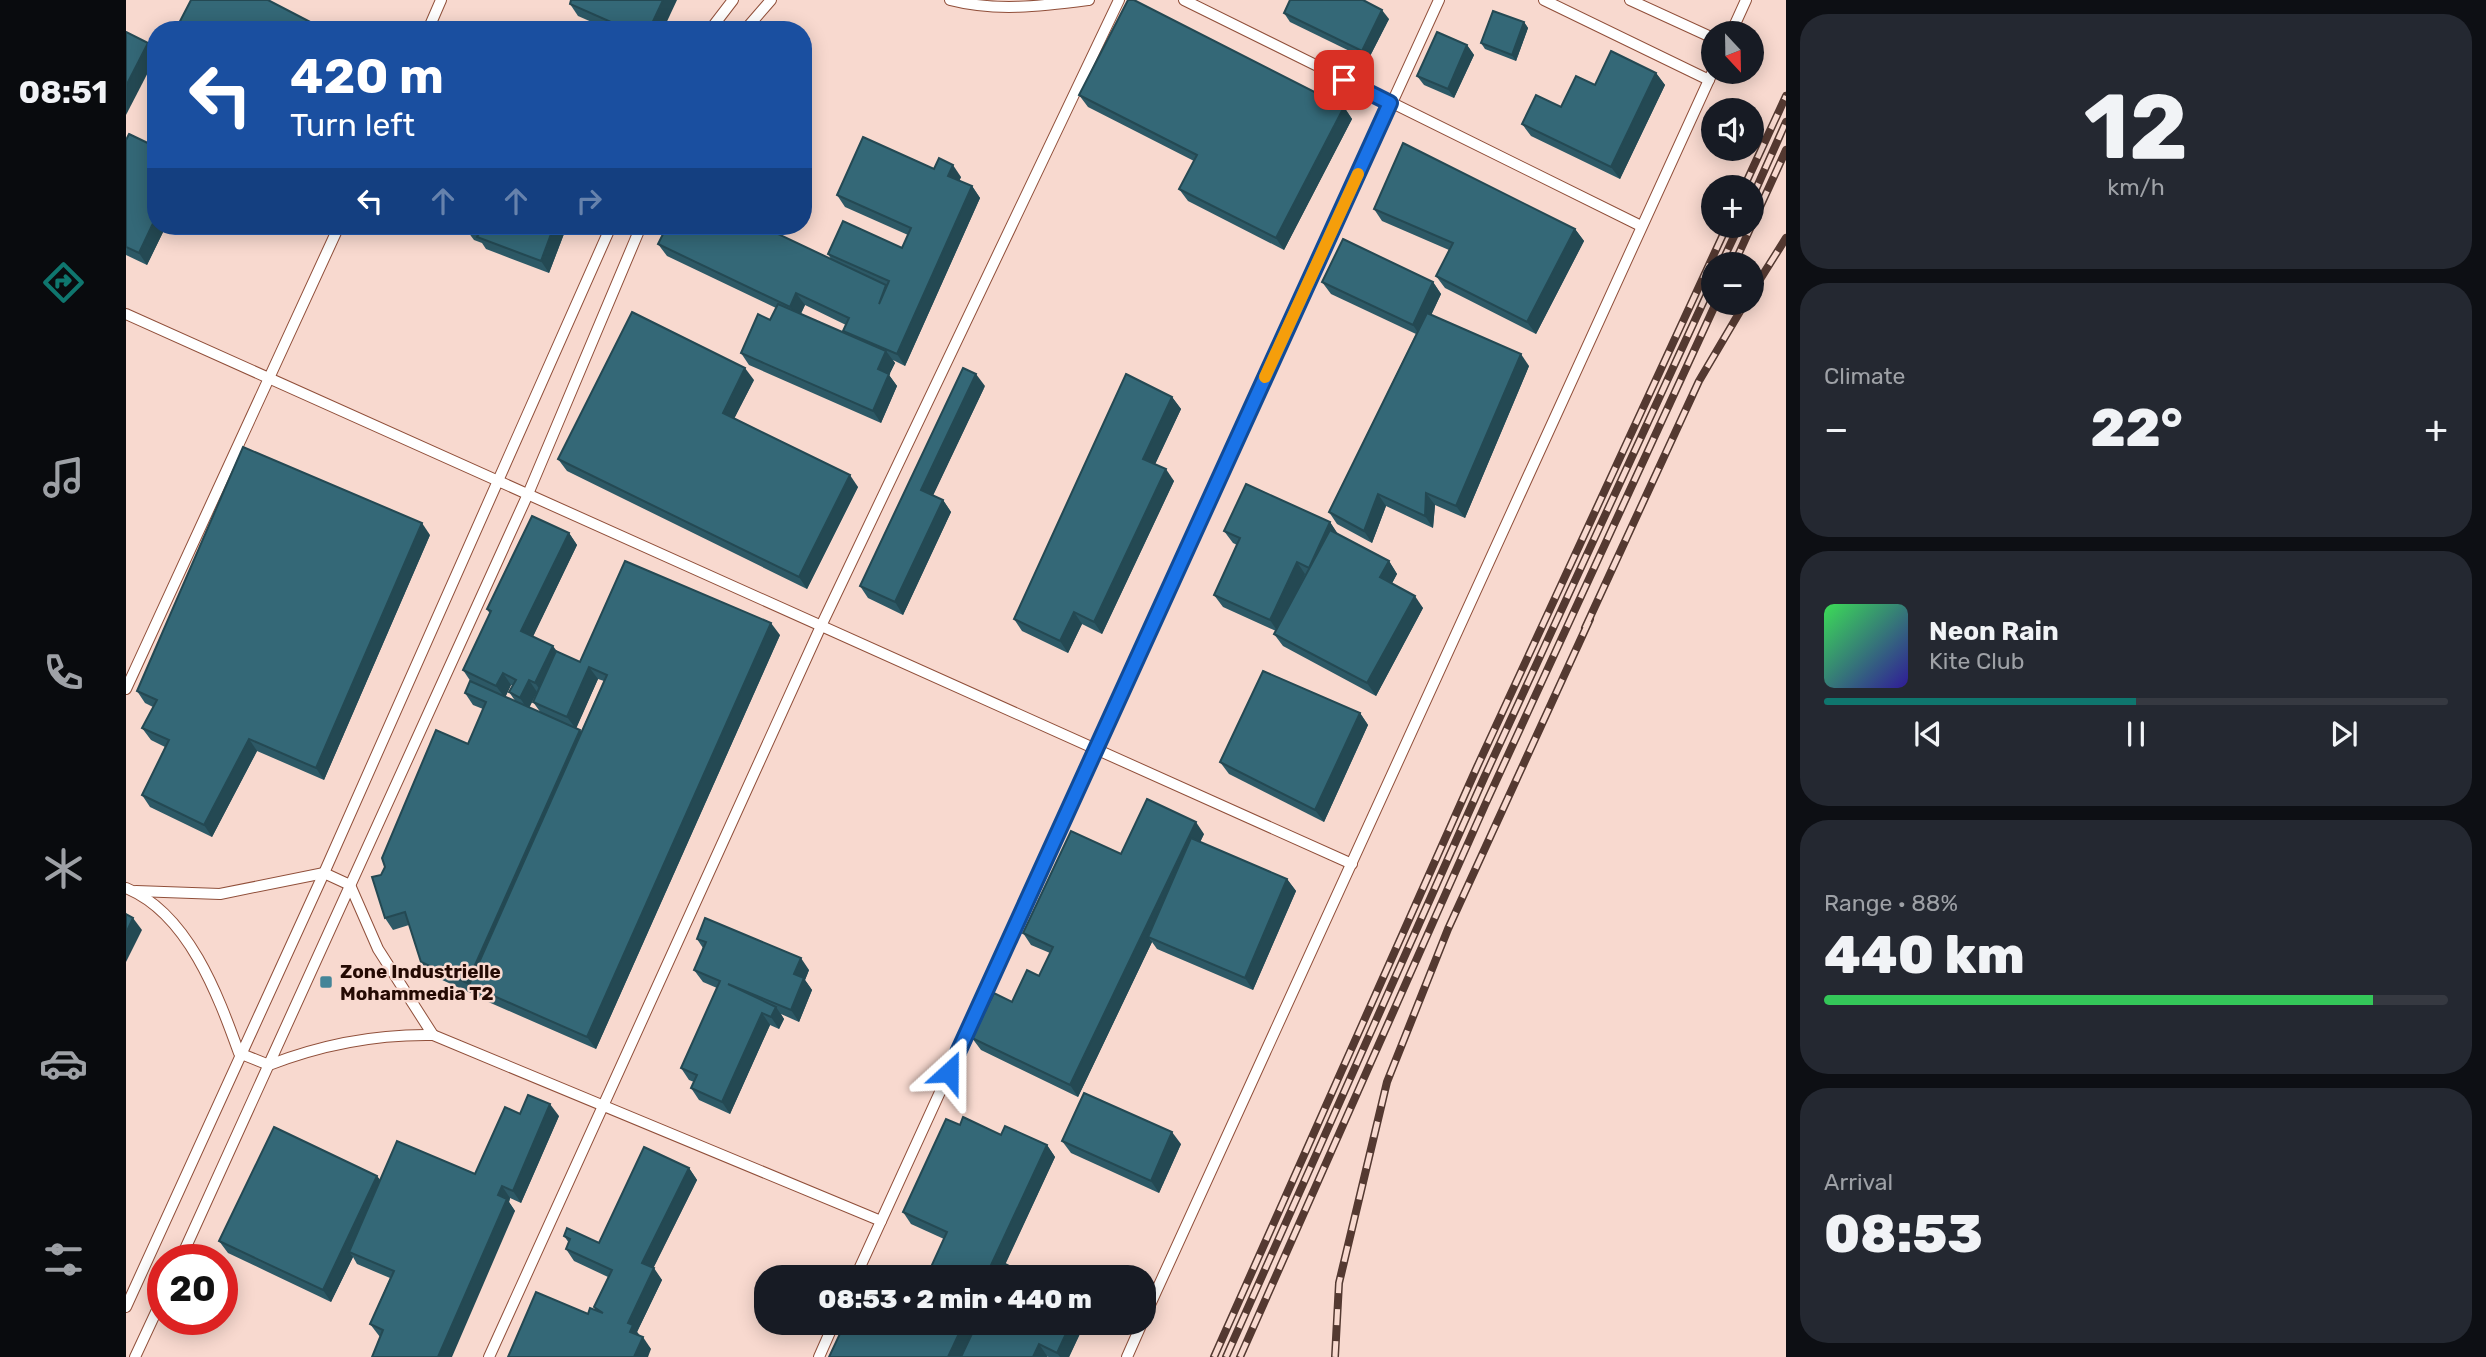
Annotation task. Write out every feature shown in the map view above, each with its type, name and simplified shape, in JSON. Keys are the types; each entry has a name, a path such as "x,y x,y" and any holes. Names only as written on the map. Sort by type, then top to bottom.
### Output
{"lane":[{"path":"432,21 441,0"},
{"path":"717,21 733,0"},
{"path":"753,21 771,0"},
{"path":"950,0 991,7 1032,7 1089,0"},
{"path":"489,1357 821,626 1119,0"},
{"path":"1184,0 1641,226"},
{"path":"861,1265 1439,0"},
{"path":"1544,0 1701,71"},
{"path":"1630,0 1701,33"},
{"path":"1736,21 1746,0"},
{"path":"1156,1292 1707,84"},
{"path":"126,689 335,235"},
{"path":"126,1307 239,1054 324,873 607,235"},
{"path":"187,1244 528,494 637,235"},
{"path":"126,314 1352,864"},
{"path":"130,889 220,894 324,873 350,886 377,948 433,1035"},
{"path":"130,889 160,909 193,953 218,999 239,1054 269,1065 324,1046 353,1040 433,1035 881,1221"},
{"path":"136,1356 147,1332"},
{"path":"819,1357 829,1335"},
{"path":"1127,1357 1137,1335"}],"building":[{"path":"191,0 268,0 308,21 180,21"},
{"path":"571,0 663,0 653,21 609,21 570,4"},
{"path":"1128,0 1134,0 1344,107 1276,238 1179,189 1197,155 1079,95"},
{"path":"1290,0 1363,0 1382,10 1362,51 1284,13"},
{"path":"1493,11 1524,22 1512,55 1481,43"},
{"path":"126,32 147,45 126,86"},
{"path":"1437,32 1467,45 1448,89 1417,76"},
{"path":"1611,51 1656,73 1611,167 1522,124 1536,95 1561,107 1576,76 1595,85"},
{"path":"129,134 147,143 148,235 139,253 126,247 126,140"},
{"path":"863,137 934,169 939,158 953,165 948,176 972,186 897,354 843,331 849,318 796,293 790,307 658,244 662,235 780,235 886,285 879,304 889,281 828,254 843,221 902,248 911,228 837,195"},
{"path":"1403,143 1575,229 1527,322 1436,276 1453,243 1374,209"},
{"path":"478,235 551,235 541,261 477,237"},
{"path":"1343,239 1433,282 1413,325 1322,282"},
{"path":"778,304 886,351 878,369 889,374 873,411 741,353 758,314 770,320"},
{"path":"632,312 745,368 723,413 850,475 799,577 558,459"},
{"path":"1427,313 1521,354 1456,506 1426,493 1425,516 1378,494 1364,531 1329,512"},
{"path":"963,368 976,374 921,490 943,500 895,602 860,586"},
{"path":"1126,374 1172,397 1143,459 1166,469 1094,622 1074,612 1060,641 1014,619"},
{"path":"243,447 422,523 316,768 249,739 204,825 142,795 169,740 142,728 157,700 137,691"},
{"path":"1246,484 1330,522 1309,568 1297,562 1270,620 1214,595 1240,538 1224,531"},
{"path":"532,516 569,533 521,631 553,646 535,683 529,680 520,698 509,692 516,680 503,673 496,686 463,670 491,611 487,609"},
{"path":"1330,530 1389,561 1380,577 1415,596 1367,683 1274,634"},
{"path":"625,561 771,623 587,1037 469,985 607,675 589,667 567,717 533,702 556,651 580,662"},
{"path":"1263,671 1360,713 1315,810 1220,762"},
{"path":"470,681 580,730 467,983 421,962 405,912 385,918 372,877 381,875 385,867 382,858 436,730 468,744 486,702 465,693"},
{"path":"1147,799 1196,822 1070,1085 972,1038 994,993 1012,1002 1027,970 1039,976 1053,947 1023,933 1071,831 1121,854"},
{"path":"1191,838 1287,879 1245,978 1148,937"},
{"path":"126,914 133,918 126,933"},
{"path":"705,918 801,958 794,974 804,978 791,1010 728,984 776,1007 771,1017 762,1013 722,1102 691,1088 697,1075 681,1068 720,981 694,970 706,942 697,939"},
{"path":"1084,1093 1172,1132 1151,1181 1062,1141"},
{"path":"528,1095 550,1104 513,1191 502,1186 498,1195 507,1199 438,1357 372,1357 383,1330 370,1324 394,1271 349,1252 397,1141 475,1174 505,1107 520,1114"},
{"path":"963,1117 1001,1135 1005,1126 1047,1145 991,1265 932,1265 947,1232 903,1212 946,1119 960,1125"},
{"path":"274,1127 377,1176 323,1290 238,1250 238,1244 219,1241"},
{"path":"644,1147 689,1168 642,1263 654,1268 628,1323 633,1325 630,1332 643,1337 634,1357 508,1357 536,1292 588,1314 590,1308 603,1313 594,1307 612,1270 566,1249 570,1239 564,1236 567,1228 599,1243"},
{"path":"839,1335 958,1335 948,1357 829,1357"},
{"path":"971,1335 1065,1335 1057,1353 1039,1344 1033,1357 961,1357"}],"railway":[{"path":"1750,175 1786,96"},
{"path":"1762,175 1786,122"},
{"path":"1739,252 1786,150"},
{"path":"1214,1357 1477,767 1721,238"},
{"path":"1727,252 1733,238"},
{"path":"1764,273 1786,238"},
{"path":"1226,1357 1484,778 1701,307"},
{"path":"1240,1357 1485,805 1710,315"},
{"path":"1585,628 1699,381 1738,315"},
{"path":"1335,1357 1339,1283 1387,1082 1448,929 1590,619"}],"slow traffic":[{"path":"1265,377 1358,174"}],"place":[{"name":"Zone Industrielle Mohammedia T2","path":"326,982"}],"route":[{"path":"949,1072 1390,103 1344,80"}]}
